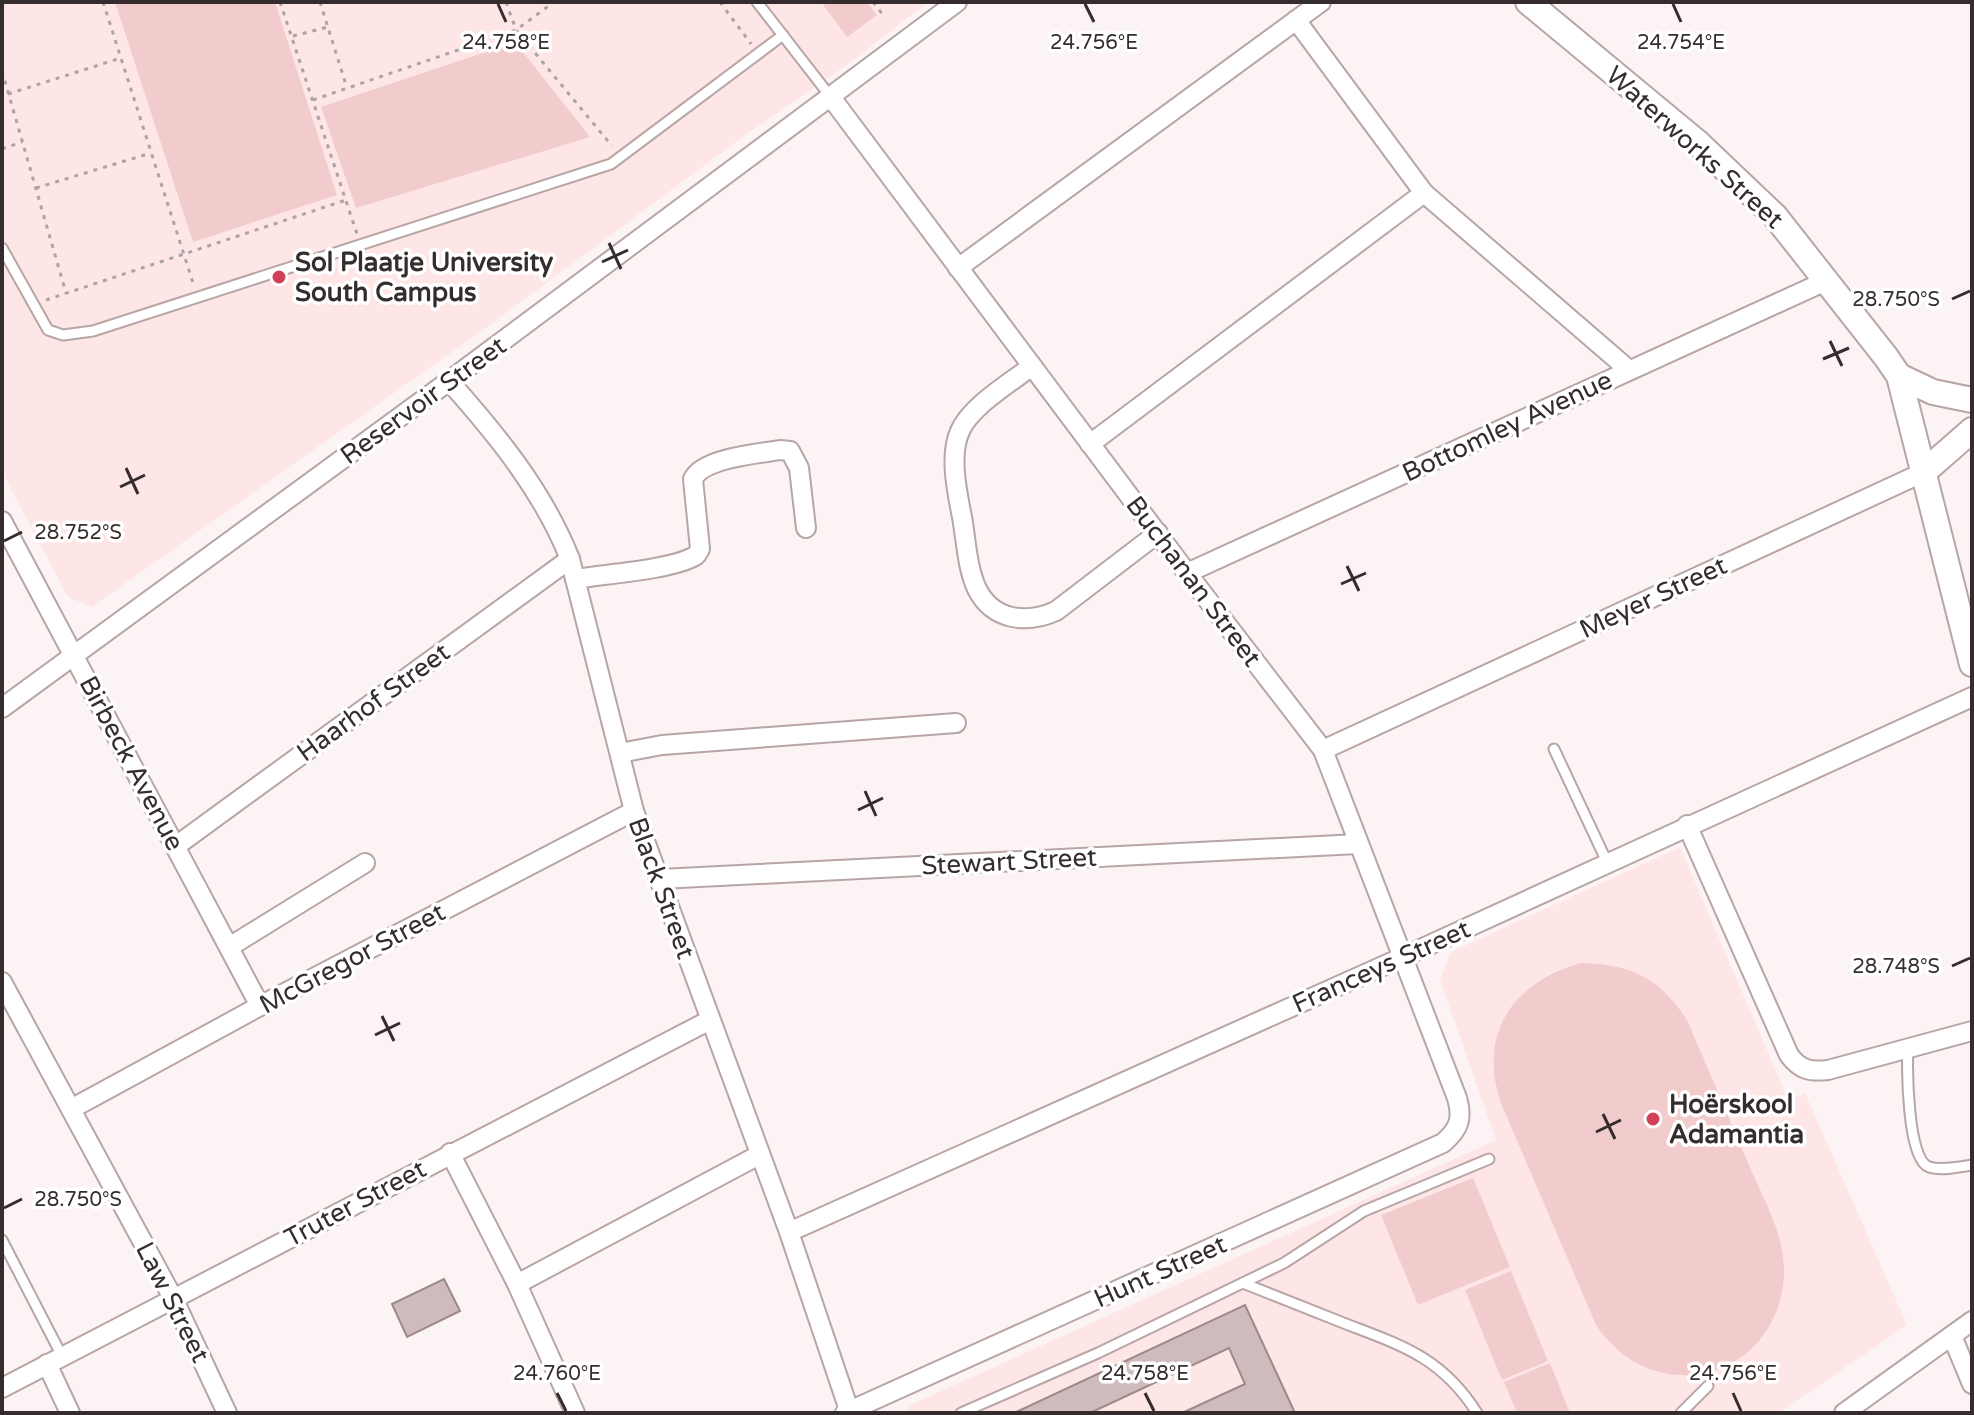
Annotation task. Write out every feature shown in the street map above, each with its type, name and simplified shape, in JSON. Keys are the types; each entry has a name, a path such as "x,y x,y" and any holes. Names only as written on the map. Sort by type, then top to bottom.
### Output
{"street":[{"name":"Reservoir Street","path":"2,708 449,381 957,2"},
{"path":"958,268 1321,2"},
{"name":"Waterworks Street","path":"1528,2 1707,151 1775,216 1872,336 1899,376 1972,664"},
{"path":"1296,20 1424,193 1629,370"},
{"name":"Buchanan Street","path":"830,96 1323,750 1457,1098 1460,1120"},
{"path":"1090,444 1424,193"},
{"name":"Bottomley Avenue","path":"1187,573 1828,280"},
{"path":"1032,366 967,418 958,434 958,495 977,589 991,606 1012,619 1041,617 1056,611 1158,533"},
{"path":"1899,376 1933,392 1972,400"},
{"name":"Black Street","path":"449,381 487,424 544,502 570,559 634,811 789,1232 848,1412"},
{"name":"Meyer Street","path":"1323,750 1924,472 1972,430"},
{"path":"575,579 670,564 698,554 693,479 696,472 707,465 780,450 790,451 799,468 806,528"},
{"name":"Birbeck Avenue","path":"2,521 260,1006"},
{"name":"Haarhof Street","path":"176,846 570,559"},
{"name":"Franceys Street","path":"789,1232 1403,957 1972,697"},
{"path":"620,753 662,745 956,723"},
{"name":"McGregor Street","path":"71,1109 260,1006 634,811"},
{"path":"1687,825 1794,1061 1801,1069 1814,1071 1972,1031"},
{"name":"Stewart Street","path":"660,879 1358,844"},
{"path":"229,947 365,863"},
{"name":"Law Street","path":"2,982 173,1298 227,1413"},
{"name":"Truter Street","path":"2,1388 710,1020"},
{"name":"Hunt Street","path":"848,1412 1443,1143 1458,1127 1460,1120"},
{"path":"450,1153 517,1284 575,1413"},
{"path":"517,1284 759,1155"},
{"path":"1844,1413 1972,1321"},
{"path":"1952,1336 1972,1384"},
{"path":"54,1360 70,1413"}],"lane":[{"path":"757,2 830,96"},
{"path":"2,248 48,330 75,335 611,164 783,35"},
{"path":"1554,749 1607,862"},
{"path":"1908,1047 1912,1128 1921,1161 1929,1167 1972,1165"},
{"path":"961,1413 1098,1353 1243,1283 1298,1255 1364,1211 1489,1159"},
{"path":"2,1240 54,1360"},
{"path":"1243,1283 1397,1342 1423,1357 1461,1389 1477,1413"},
{"path":"1681,1413 1708,1386"}],"path":[{"path":"103,2 198,297"},
{"path":"280,2 361,245"},
{"path":"320,2 347,88"},
{"path":"506,2 516,30 620,157"},
{"path":"313,100 516,30 554,2"},
{"path":"720,2 758,54"},
{"path":"873,2 883,15"},
{"path":"292,36 328,27"},
{"path":"8,94 121,58"},
{"path":"2,71 66,293"},
{"path":"2,149 22,142"},
{"path":"35,188 151,153"},
{"path":"32,304 346,200"}],"shaded area":[{"name":"Sol Plaatje University South Campus","path":"2,2 928,2 851,62 744,136 494,322 92,607 68,597 2,472"},
{"path":"115,2 275,2 337,195 193,242"},
{"path":"821,2 867,2 877,15 847,37"},
{"path":"515,42 590,137 356,208 321,107"},
{"name":"Hoërskool Adamantia","path":"1680,847 1788,1099 1805,1093 1907,1325 1779,1413 903,1413 910,1405 1496,1140 1440,980 1451,952"},
{"path":"1581,963 1615,966 1643,976 1677,1006 1687,1020 1775,1225 1783,1258 1784,1279 1773,1319 1749,1351 1733,1363 1714,1371 1678,1375 1650,1369 1637,1364 1605,1337 1596,1325 1500,1101 1494,1074 1494,1049 1506,1014 1517,1000 1545,977"},
{"path":"1473,1178 1510,1267 1418,1305 1381,1215"},
{"path":"1511,1271 1548,1361 1502,1380 1465,1290"},
{"path":"1550,1363 1570,1413 1517,1413 1504,1382"}],"building":[{"path":"444,1279 460,1311 407,1337 392,1304"},
{"path":"1245,1305 1295,1413 1182,1413 1245,1384 1229,1348 1090,1413 1014,1413"}],"place":[{"name":"Sol Plaatje University South Campus","path":"279,277"},
{"name":"Hoërskool Adamantia","path":"1653,1119"}]}
